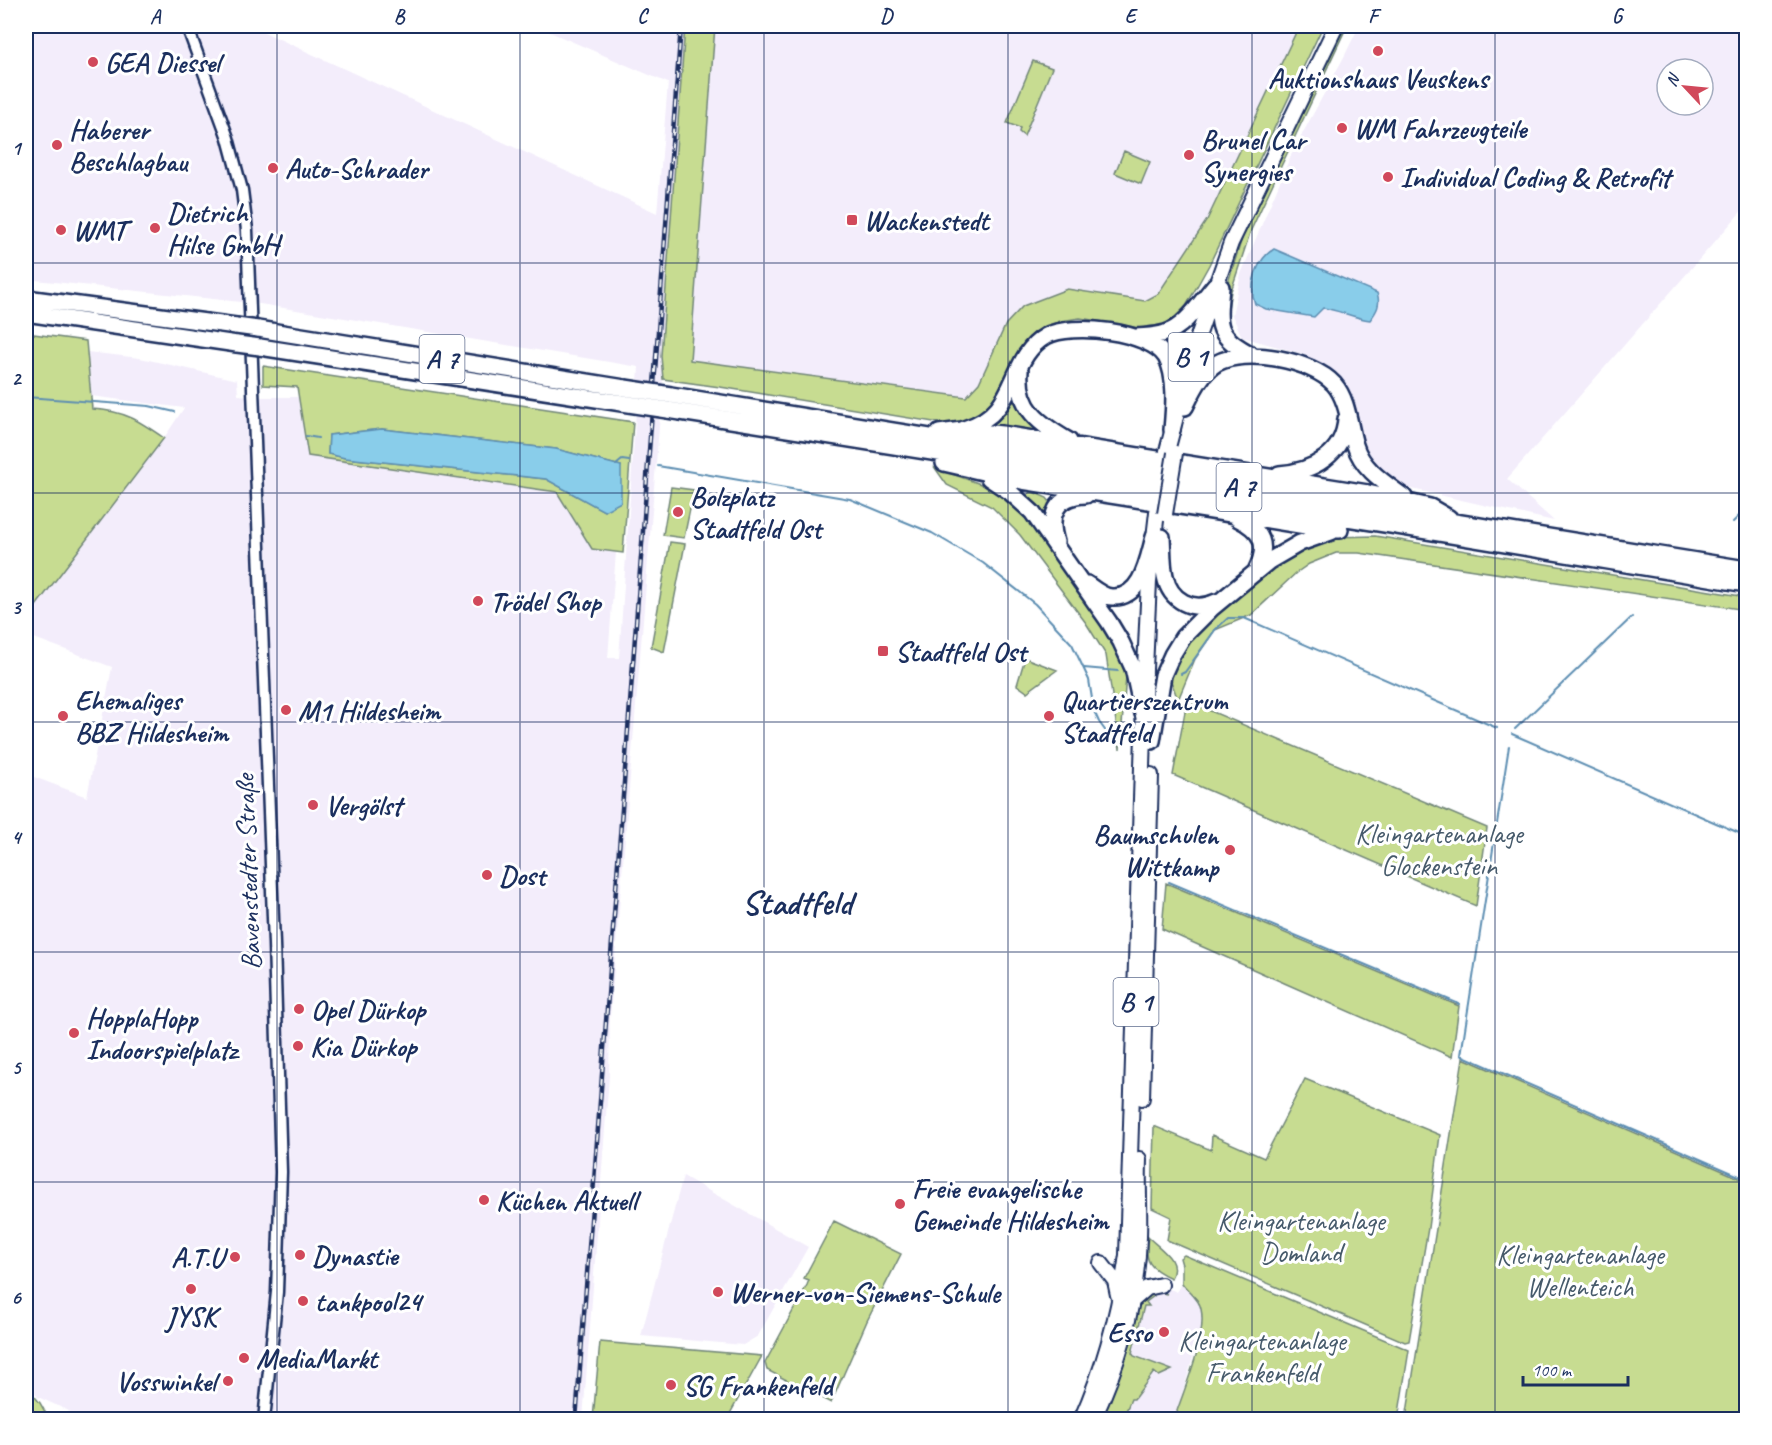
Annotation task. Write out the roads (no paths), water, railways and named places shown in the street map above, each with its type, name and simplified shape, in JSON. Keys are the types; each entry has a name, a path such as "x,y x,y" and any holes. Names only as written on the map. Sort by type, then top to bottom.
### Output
{"highway":[{"path":"1133,337 1164,334 1175,329 1218,286"},
{"path":"1218,286 1218,316 1221,329 1234,345 1254,356"},
{"name":"A 7","path":"26,298 236,326 256,337 916,442 1456,522 1746,569"},
{"name":"A 7","path":"26,313 237,344 256,337"},
{"path":"916,442 981,423 999,407 1008,394 1028,351 1037,342 1056,332 1082,329 1133,337 1154,346 1166,357 1173,386 1172,430"},
{"path":"1185,407 1204,375 1226,359 1254,356 1303,365 1324,375 1339,391 1361,459 1383,482 1409,501"},
{"path":"1021,365 1020,388 1025,404 1042,423 1077,446"},
{"path":"1257,475 1300,471 1326,459 1342,437 1346,410"},
{"path":"962,430 1002,434 1409,501 1430,507 1456,522"},
{"name":"A 7","path":"916,442 1746,584"},
{"path":"916,442 938,461 982,473 1340,530"},
{"path":"982,473 1024,504 1109,622 1133,668 1143,714"},
{"path":"1059,551 1053,525 1056,508 1064,500 1074,495 1103,494"},
{"path":"1229,514 1250,525 1262,541 1261,559 1254,573"},
{"path":"1152,741 1163,675 1183,637 1197,622 1254,573 1300,543 1340,530 1391,525"},
{"path":"1079,579 1103,595 1111,597 1129,592 1139,581 1158,537"},
{"path":"1158,537 1165,577 1174,595 1190,606 1199,607 1224,598"}],"main road":[{"name":"B 1","path":"1130,1274 1128,1238 1147,625 1171,452 1172,430 1186,375 1253,197 1335,26"},
{"name":"B 1","path":"1171,452 1218,286"},
{"name":"B 1","path":"1093,1419 1115,1367 1126,1332 1126,1302 1139,1237 1139,1162 1158,537"},
{"path":"1130,864 1140,842"},
{"path":"1101,1263 1115,1281 1126,1302 1147,1288 1161,1285"},
{"name":"B 1","path":"1081,1419 1126,1302"}],"street":[{"name":"Bavenstedter Straße","path":"187,26 228,138 242,190 256,337 281,1172 277,1292 264,1419"},
{"name":"Bavenstedter Straße","path":"258,1419 268,1371"}],"water":[{"path":"1274,249 1377,293 1378,307 1375,314 1370,320 1323,308 1314,317 1266,309 1255,304 1253,281 1255,273 1263,259"},
{"path":"382,429 556,449 621,466 621,502 604,511 546,479 345,458 328,454 329,435"}],"waterway":[{"path":"26,397 149,406 175,412"},
{"path":"306,436 318,438"},
{"path":"616,465 622,460 629,461"},
{"path":"658,466 850,499 932,533 983,563 1035,604 1072,644 1089,680 1094,711 1107,733"},
{"path":"1733,522 1746,509"},
{"path":"1515,729 1632,617"},
{"path":"1181,674 1185,672 1215,630 1228,618 1244,618 1497,728"},
{"path":"1084,668 1118,671"},
{"path":"1512,734 1746,836"},
{"path":"1509,746 1461,1055 1746,1179"},
{"path":"1169,882 1459,1004"}],"railway":[{"path":"576,1420 681,26"}],"place":[{"name":"Auktionshaus Veuskens","path":"1378,51"},
{"name":"GEA Diessel","path":"93,62"},
{"name":"WM Fahrzeugteile","path":"1342,128"},
{"name":"Haberer Beschlagbau","path":"57,145"},
{"name":"Brunel Car Synergies","path":"1189,155"},
{"name":"Auto-Schrader","path":"273,168"},
{"name":"Individual Coding & Retrofit","path":"1388,177"},
{"name":"Wackenstedt","path":"852,220"},
{"name":"Dietrich Hilse GmbH","path":"155,228"},
{"name":"WMT","path":"61,230"},
{"name":"Bolzplatz Stadtfeld Ost","path":"678,512"},
{"name":"Trödel Shop","path":"478,601"},
{"name":"Stadtfeld Ost","path":"883,651"},
{"name":"M1 Hildesheim","path":"286,710"},
{"name":"Ehemaliges BBZ Hildesheim","path":"63,716"},
{"name":"Quartierszentrum Stadtfeld","path":"1049,716"},
{"name":"Vergölst","path":"313,805"},
{"name":"Baumschulen Wittkamp","path":"1230,850"},
{"name":"Dost","path":"487,875"},
{"name":"Opel Dürkop","path":"299,1009"},
{"name":"HopplaHopp Indoorspielplatz","path":"74,1033"},
{"name":"Kia Dürkop","path":"298,1046"},
{"name":"Küchen Aktuell","path":"484,1200"},
{"name":"Freie evangelische Gemeinde Hildesheim","path":"900,1204"},
{"name":"Dynastie","path":"300,1255"},
{"name":"A.T.U","path":"235,1257"},
{"name":"JYSK","path":"191,1289"},
{"name":"Werner-von-Siemens-Schule","path":"718,1292"},
{"name":"tankpool24","path":"303,1301"},
{"name":"Esso","path":"1164,1332"},
{"name":"MediaMarkt","path":"244,1358"},
{"name":"Vosswinkel","path":"228,1381"},
{"name":"SG Frankenfeld","path":"671,1385"}],"district":[{"name":"Stadtfeld","path":"797,902"}],"park label":[{"name":"Kleingartenanlage Glockenstein","path":"1439,849"},
{"name":"Kleingartenanlage Domland","path":"1301,1236"},
{"name":"Kleingartenanlage Wellenteich","path":"1580,1270"},
{"name":"Kleingartenanlage Frankenfeld","path":"1262,1356"}]}
